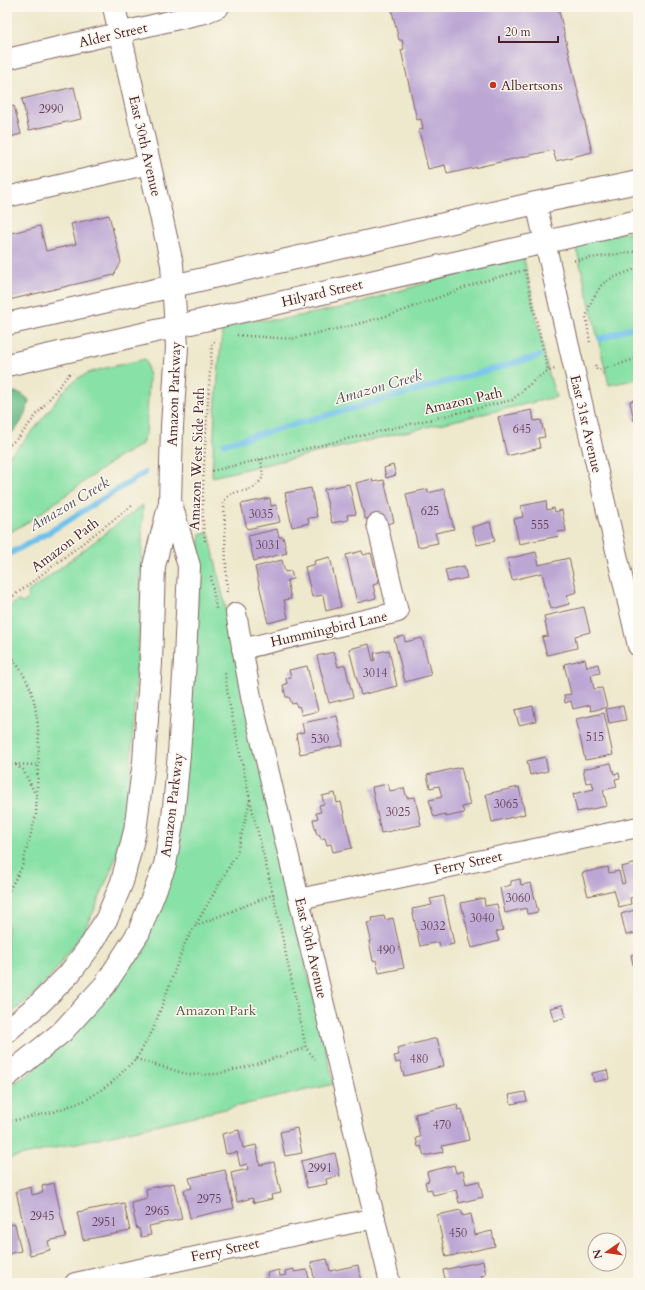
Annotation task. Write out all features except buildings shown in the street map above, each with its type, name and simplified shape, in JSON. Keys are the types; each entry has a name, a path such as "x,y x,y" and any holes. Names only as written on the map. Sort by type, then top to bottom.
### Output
{"main road":[{"name":"East 30th Avenue","path":"114,7 172,264 173,285"},
{"path":"7,324 536,203 638,182"},
{"name":"Hilyard Street","path":"7,365 638,221"},
{"name":"Amazon Parkway","path":"7,1031 39,1004 69,974 91,946 107,918 122,882 135,831 144,761 151,663 154,566 170,503 172,427 177,347 173,285"},
{"name":"Amazon Parkway","path":"7,1076 62,1032 105,985 139,932 164,864 173,818 179,754 186,660 188,566 170,503"}],"street":[{"name":"Alder Street","path":"7,59 191,16 219,7"},
{"path":"7,197 149,164"},
{"name":"East 31st Avenue","path":"536,203 638,646"},
{"name":"Hummingbird Lane","path":"242,650 398,612 377,524"},
{"name":"East 30th Avenue","path":"226,609 242,650 251,697 390,1283"},
{"name":"Ferry Street","path":"298,893 638,827"},
{"name":"Ferry Street","path":"75,1283 375,1218"}],"path":[{"path":"232,335 291,339 354,325 397,313 477,283 525,270 638,251"},
{"path":"591,345 586,317 592,300 602,284 612,278 638,268"},
{"path":"525,270 548,371"},
{"path":"210,340 224,337"},
{"name":"Amazon West Side Path","path":"206,544 203,529 206,420 212,345 217,338"},
{"name":"Amazon Path","path":"212,471 512,400 537,378 548,371 572,364 593,359 597,370 638,358"},
{"path":"7,446 19,437 69,374 76,372"},
{"path":"226,609 224,502 227,497 233,493 255,487 259,483 263,477 261,459"},
{"name":"Amazon Path","path":"7,601 134,504"},
{"path":"210,573 216,609"},
{"path":"216,609 226,609"},
{"path":"216,609 226,609"},
{"path":"7,649 8,653 20,667 29,685 34,704 40,747 36,815 22,867 7,894"},
{"path":"224,668 228,697 250,800 273,894 306,1048 316,1060"},
{"path":"7,764 38,765"},
{"path":"16,764 23,770 36,796"},
{"path":"7,1122 53,1112 86,1100 111,1083 136,1059 153,1030 184,945 237,853 250,800"},
{"path":"195,926 273,894 298,893"},
{"path":"136,1059 190,1075 217,1074 250,1066 306,1048"}],"green space":[{"path":"638,229 638,379 609,385 576,247 583,243"},
{"path":"518,258 524,259 548,371 556,397 212,477 215,412 222,331 229,325 248,320 278,320 345,307 486,265"},
{"path":"145,359 149,377 146,434 141,445 117,458 31,520 7,534 7,457 25,440 66,389 77,379 91,372"},
{"path":"10,391 22,394 29,400 22,421 12,433 7,436 7,392"},
{"path":"143,505 140,613 129,800 117,855 94,911 82,933 55,971 34,994 7,1017 7,609 17,601 23,603 28,598 28,592"},
{"name":"Amazon Park","path":"209,533 284,872 334,1084 7,1159 7,1087 26,1076 73,1035 148,937 195,673 200,534"}],"waterway":[{"name":"Amazon Creek","path":"600,339 638,325"},
{"name":"Amazon Creek","path":"224,444 539,356"},
{"name":"Amazon Creek","path":"7,555 51,531 144,473"}],"place":[{"name":"Albertsons","path":"493,85"}]}
